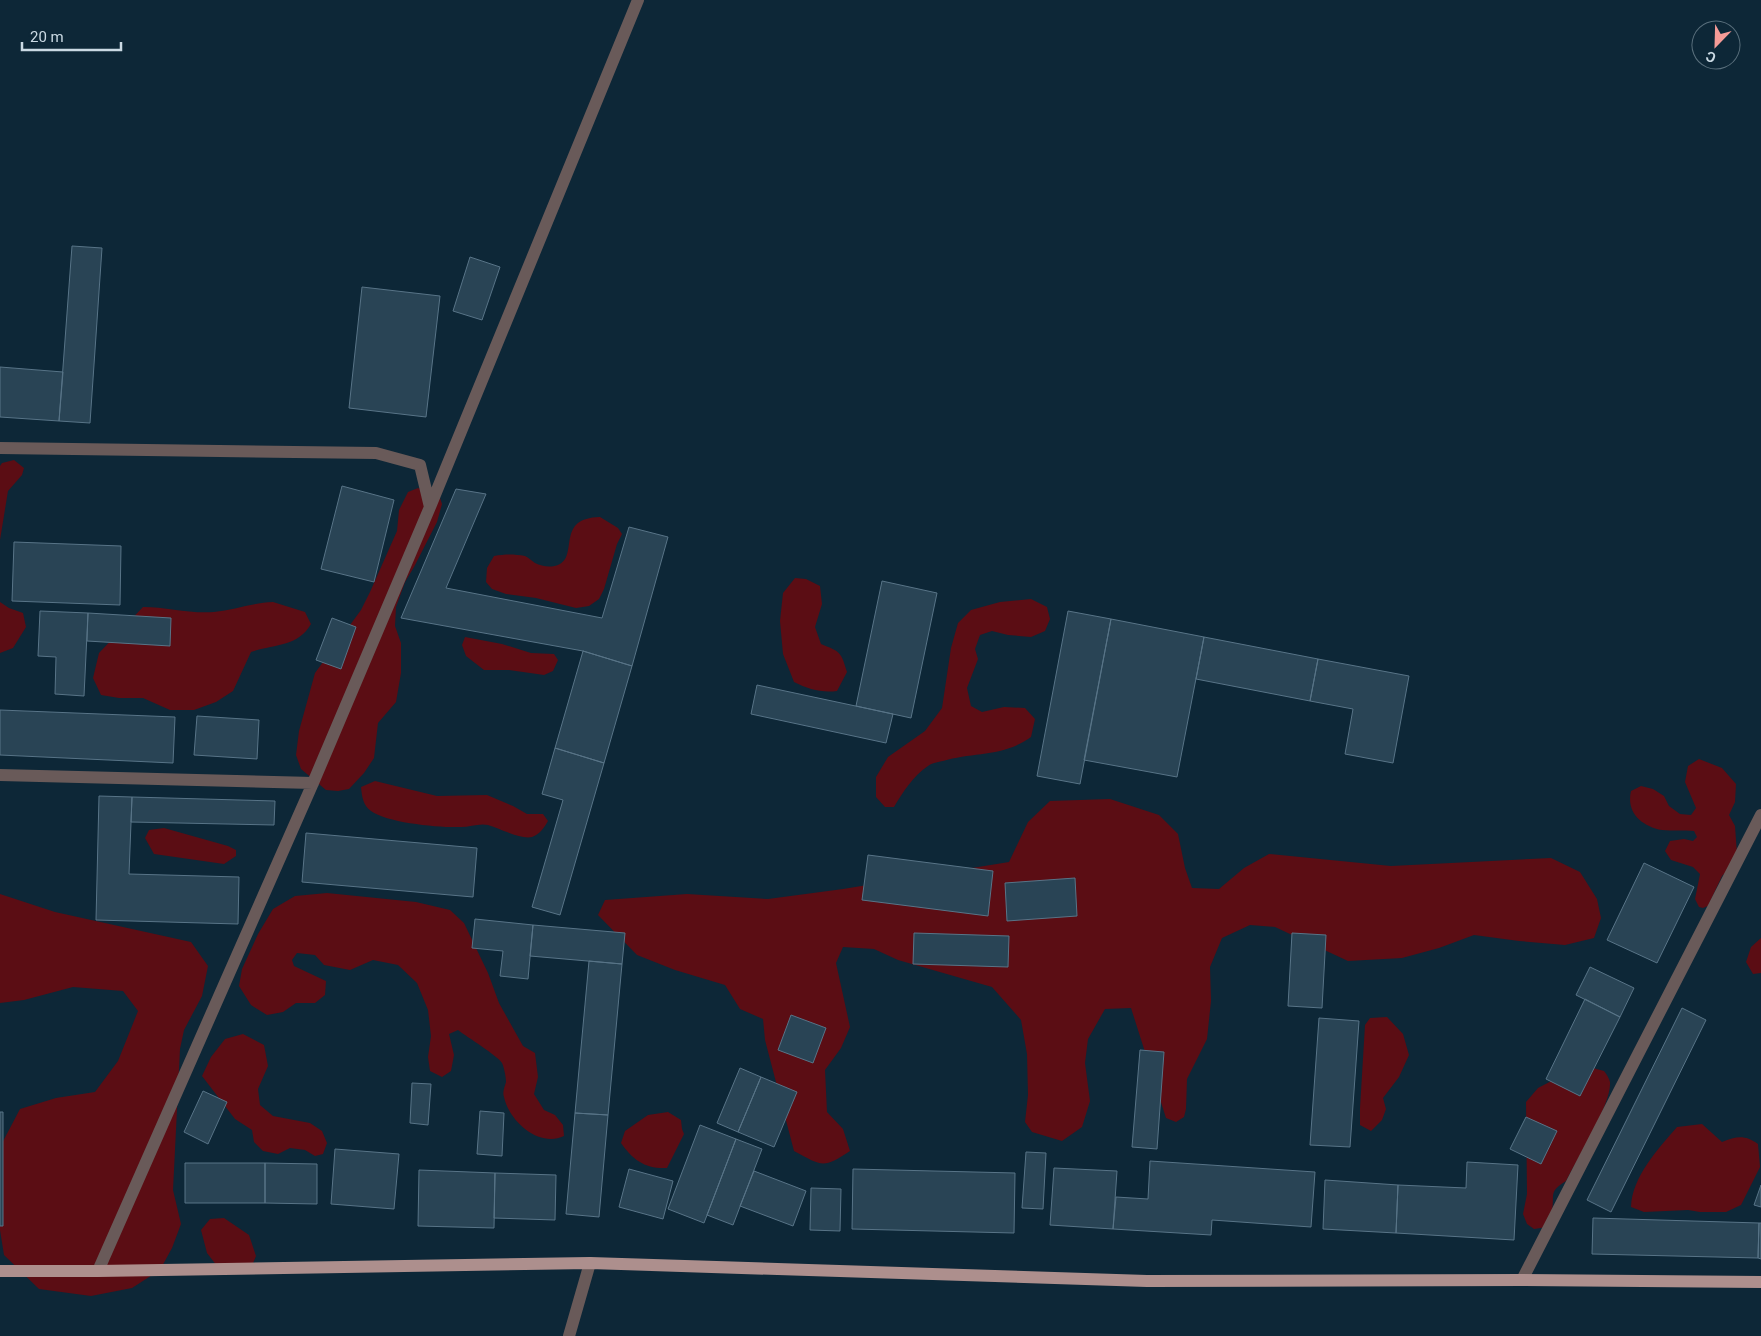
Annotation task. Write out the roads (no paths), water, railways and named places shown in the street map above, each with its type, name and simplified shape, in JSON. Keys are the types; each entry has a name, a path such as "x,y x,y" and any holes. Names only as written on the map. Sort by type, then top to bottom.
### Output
{"main road":[{"path":"0,1271 590,1263 1147,1281 1522,1280 1761,1282"}],"street":[{"path":"98,1271 313,783 430,507 638,0"},
{"path":"0,448 376,453 420,465 430,507"},
{"path":"0,776 313,783"},
{"path":"1522,1280 1761,815"},
{"path":"570,1336 590,1263"}]}
